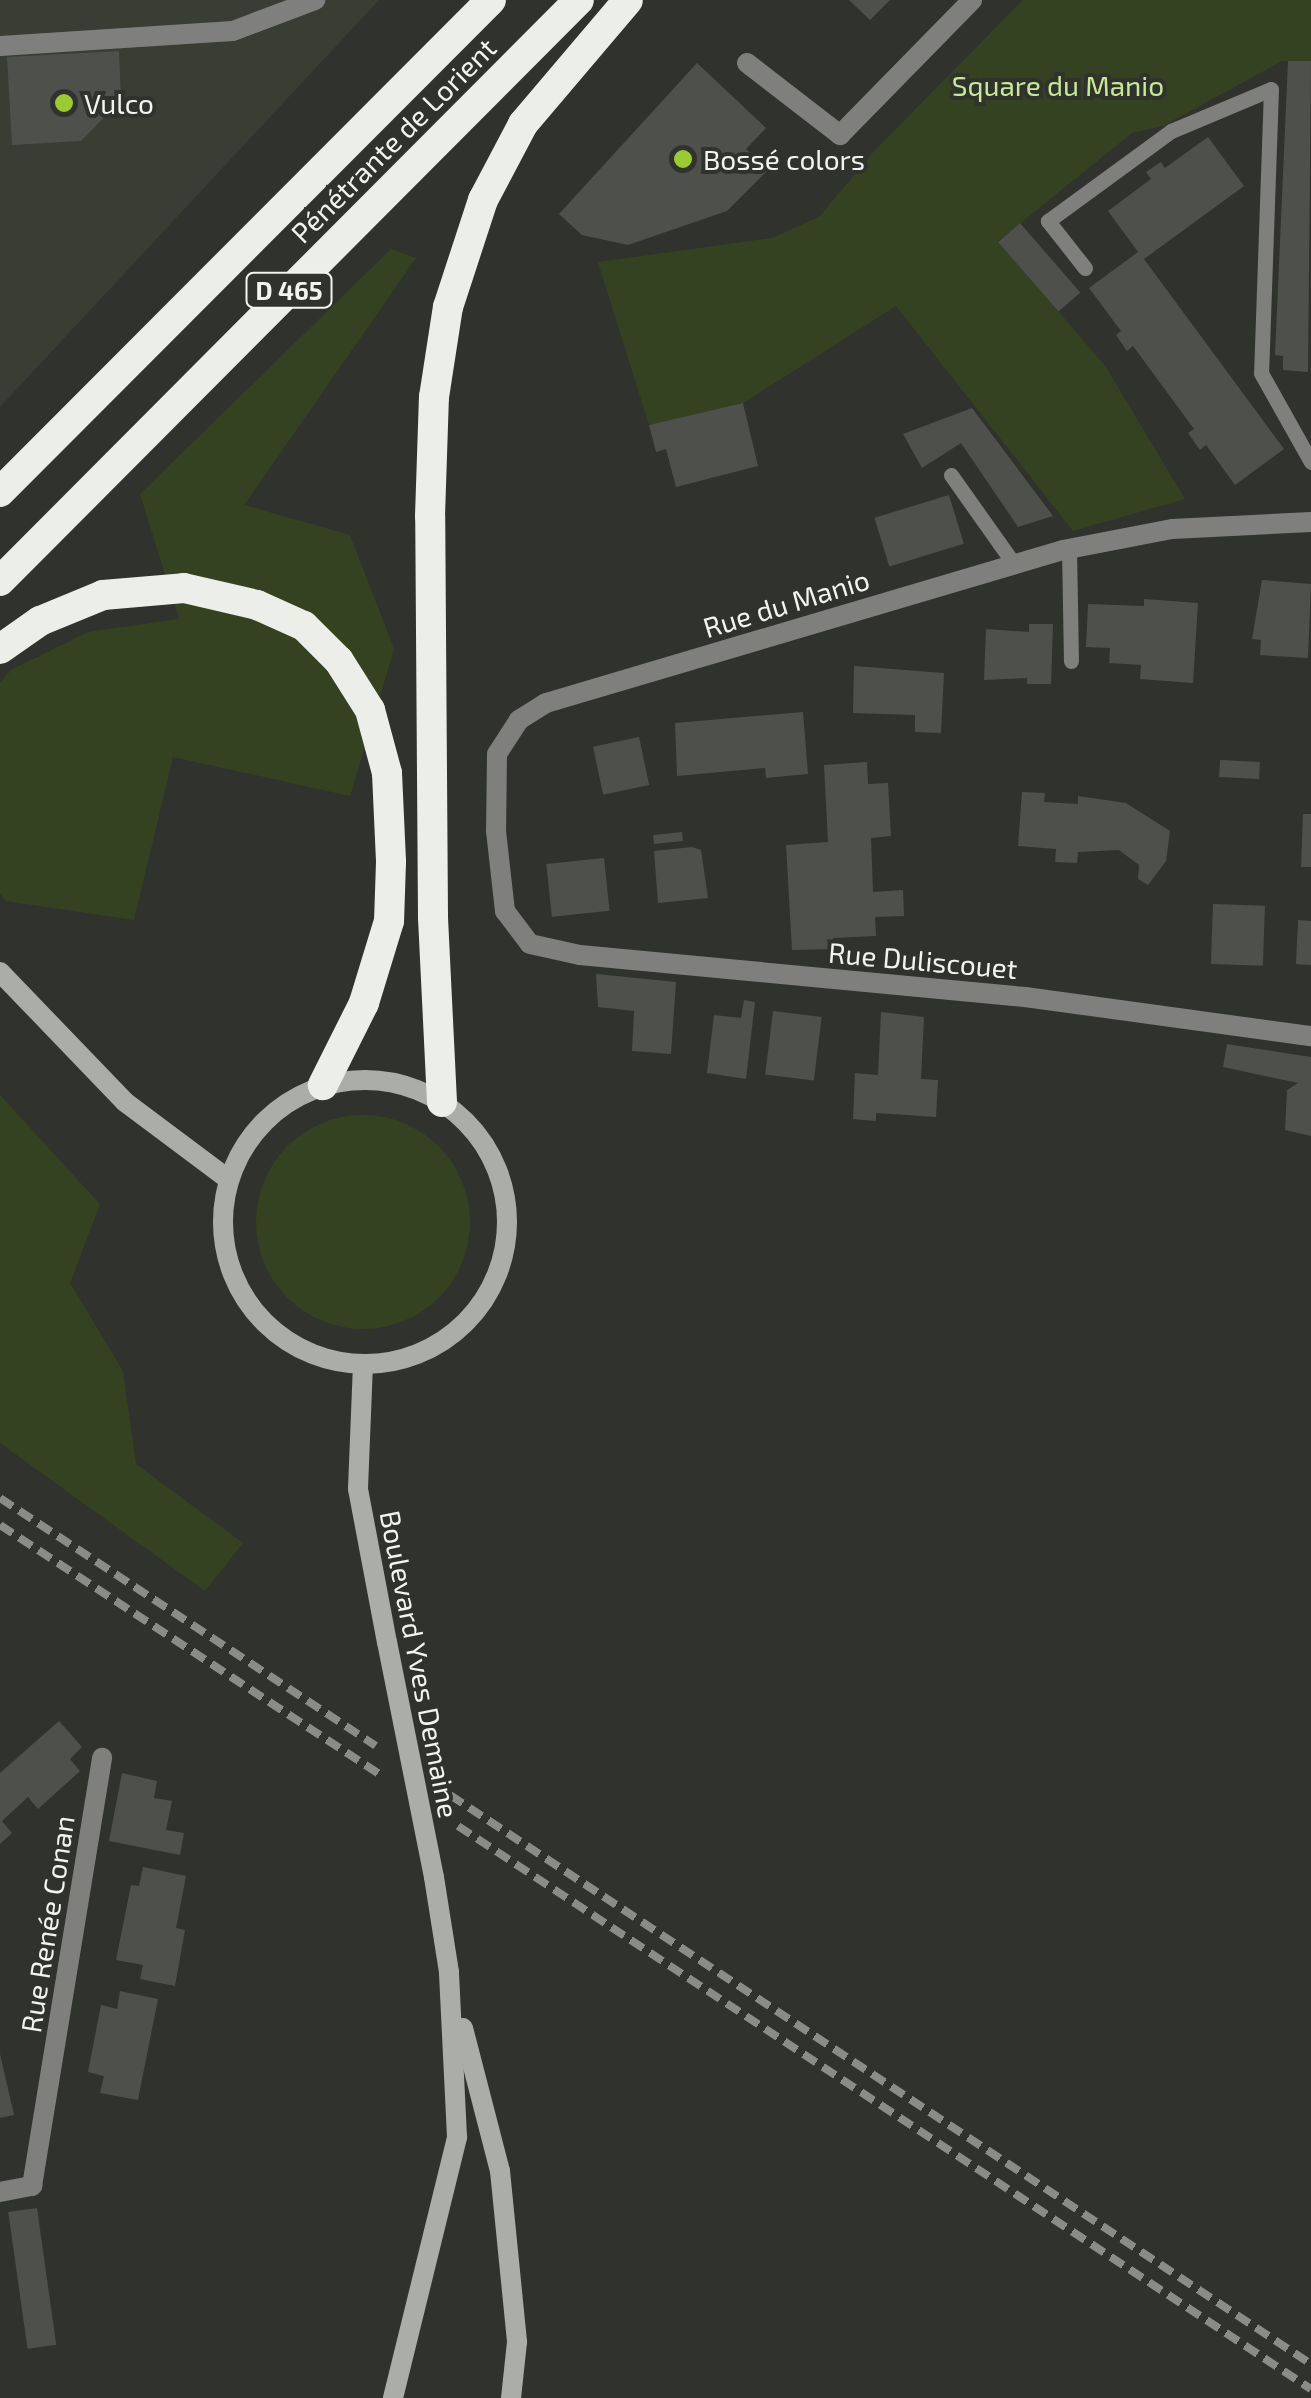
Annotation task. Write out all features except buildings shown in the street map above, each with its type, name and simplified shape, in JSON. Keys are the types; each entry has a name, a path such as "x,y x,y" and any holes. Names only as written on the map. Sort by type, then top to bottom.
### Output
{"highway":[{"name":"Pénétrante de Lorient","path":"0,492 491,0"},
{"name":"Pénétrante de Lorient","path":"0,580 579,0"},
{"path":"442,1102 432,918 430,516 434,397 448,308 483,200 523,124 628,0"},
{"path":"0,649 40,621 102,595 184,588 258,605 304,626 340,660 370,710 387,773 389,920 364,1003 323,1086"}],"main road":[{"path":"0,972 124,1102 228,1179"},
{"path":"384,1081 442,1102 466,1122 498,1173 506,1202 501,1263 472,1316 449,1337 422,1352 363,1364 320,1357 293,1344 249,1305 228,1266 222,1223 228,1179 249,1138 271,1116 323,1086 384,1081"},
{"name":"Boulevard Yves Demaine","path":"363,1364 358,1490 449,1972 500,2172 517,2342 511,2398"},
{"name":"Boulevard Yves Demaine","path":"393,2398 458,2137 449,1972"}],"street":[{"path":"0,46 233,31 315,0"},
{"path":"747,63 840,135 972,0"},
{"name":"Rue du Manio","path":"530,944 505,911 496,831 496,754 519,720 546,703 1069,548 1172,529 1311,522"},
{"name":"Rue Duliscouet","path":"530,944 580,955 1025,997 1311,1036"},
{"name":"Rue Renée Conan","path":"0,2192 32,2186 102,1758"}],"lane":[{"path":"1085,268 1048,221 1171,131 1271,89 1261,373 1311,462"},
{"path":"951,475 1014,564"},
{"path":"1069,548 1071,661"}],"shaded area":[{"path":"0,0 379,0 0,407"}],"green space":[{"name":"Square du Manio","path":"1023,0 1311,0 1311,61 1282,61 1163,126 1132,133 998,241 1106,367 1185,499 1073,531 896,306 743,403 649,425 598,262 772,238 819,217 875,150"},
{"path":"391,249 416,258 244,505 350,535 394,649 350,796 173,757 134,920 6,901 0,893 0,683 11,670 88,632 179,619 140,494"},
{"path":"0,1095 100,1204 70,1283 123,1371 136,1464 243,1543 205,1591 0,1443"},
{"path":"363,1115 404,1124 438,1147 461,1181 470,1222 461,1263 438,1297 404,1320 363,1329 322,1320 288,1297 265,1263 256,1222 265,1181 288,1147 322,1124"}],"railway":[{"path":"0,1498 376,1746"},
{"path":"0,1525 383,1777"},
{"path":"450,1795 1311,2364"},
{"path":"458,1826 1311,2389"}],"place":[{"name":"Vulco","path":"64,103"},
{"name":"Bossé colors","path":"683,159"}]}
